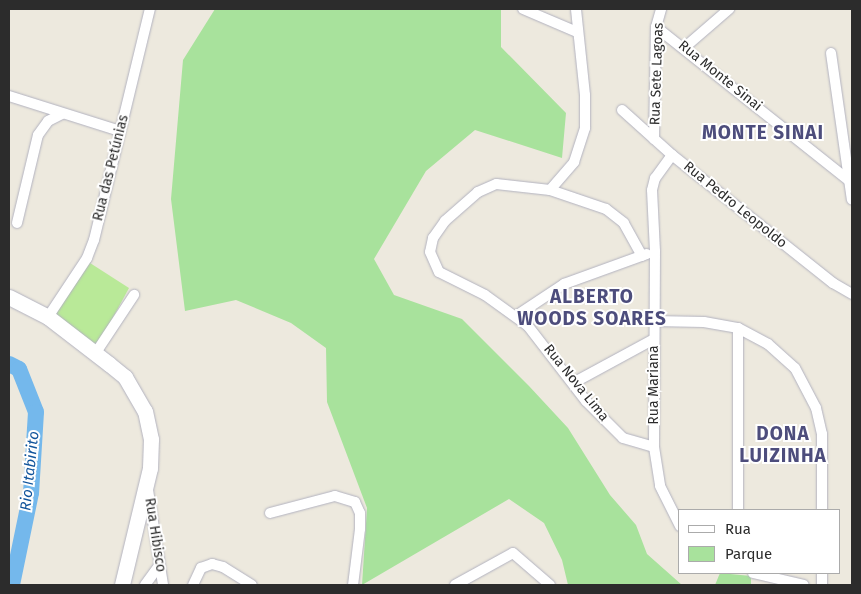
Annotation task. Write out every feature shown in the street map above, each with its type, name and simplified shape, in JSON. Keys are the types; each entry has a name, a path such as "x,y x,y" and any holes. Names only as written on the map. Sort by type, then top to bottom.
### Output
{"street":[{"name":"Rua das Petúnias","path":"48,317 88,258 150,9"},
{"path":"523,9 577,32"},
{"path":"576,9 585,95 585,128 574,162 550,190 585,200 616,214 642,256"},
{"name":"Rua Sete Lagoas","path":"654,139 656,27 661,9"},
{"path":"684,48 730,9"},
{"name":"Rua Monte Sinai","path":"656,27 851,182"},
{"path":"831,54 851,182 852,200"},
{"path":"9,96 120,131"},
{"name":"Rua Pedro Leopoldo","path":"622,110 672,155 833,283 852,294"},
{"path":"17,223 38,134 48,121 62,114"},
{"name":"Rua Mariana","path":"672,155 652,184 655,251 653,321 654,447 660,486 678,522"},
{"name":"Rua Nova Lima","path":"550,190 496,184 478,192 437,232 430,246 430,258 439,272 485,295 516,316 546,346 573,383 623,438 654,447"},
{"path":"516,316 564,284 655,251"},
{"path":"95,354 134,295"},
{"path":"9,297 48,317 125,378 145,411 152,453 147,484 122,585"},
{"path":"653,321 704,322 738,328 753,334 784,357 810,394 822,434 822,509"},
{"path":"738,328 738,509"},
{"path":"573,383 654,339"},
{"name":"Rua Hibisco","path":"147,484 158,566 163,585"},
{"path":"270,513 335,496 355,502 360,514 360,529 353,585"},
{"path":"455,585 513,553 550,585"},
{"path":"193,585 201,568 212,564 223,567 252,585"},
{"path":"145,585 158,566"},
{"path":"757,574 804,585"}],"green space":[{"path":"215,9 501,9 501,47 566,113 562,158 475,130 426,171 374,259 394,295 462,319 529,386 568,428 610,495 636,525 647,554 682,585 568,585 562,560 544,523 509,499 362,585 367,508 327,402 326,348 291,323 236,300 185,311 171,199 183,60"},
{"path":"90,263 129,288 97,347 54,315"},
{"path":"720,574 751,576 751,585 715,585"}],"waterway":[{"name":"Rio Itabirito","path":"9,364 19,369 36,412 31,493 12,585"}],"district":[{"name":"MONTE SINAI","path":"763,133"},
{"name":"ALBERTO WOODS SOARES","path":"592,308"},
{"name":"DONA LUIZINHA","path":"783,445"}]}
